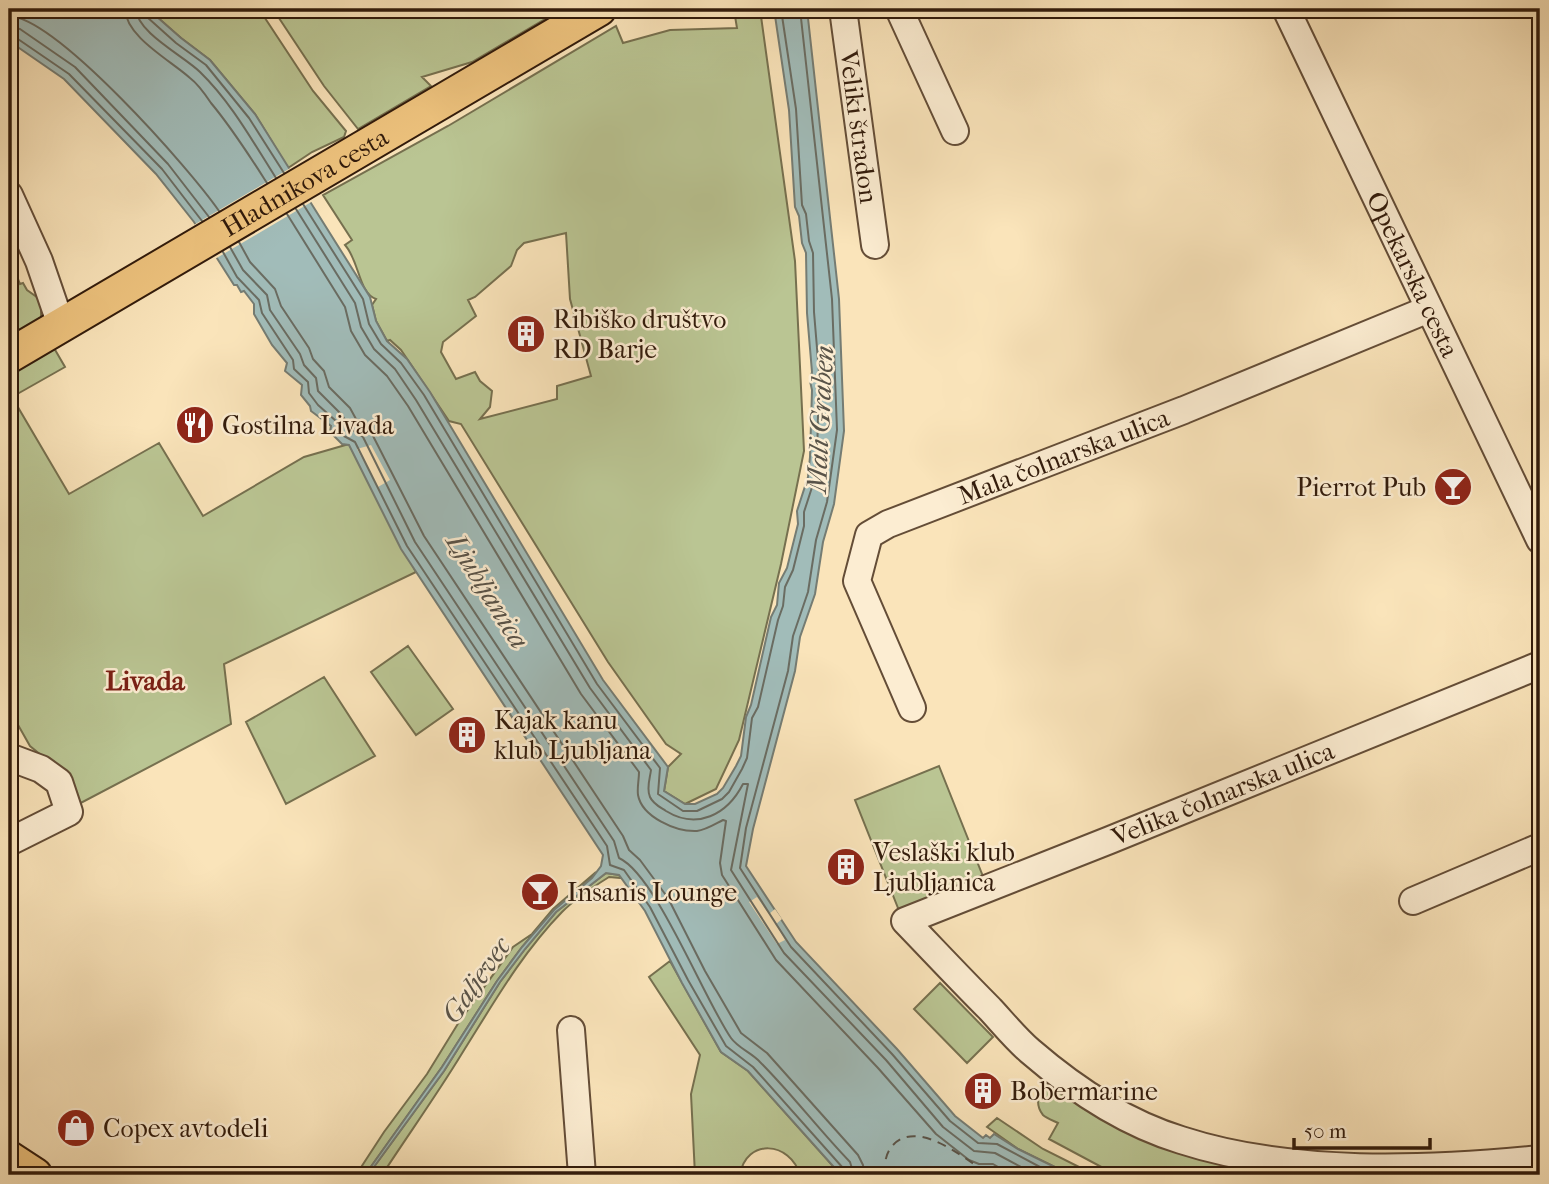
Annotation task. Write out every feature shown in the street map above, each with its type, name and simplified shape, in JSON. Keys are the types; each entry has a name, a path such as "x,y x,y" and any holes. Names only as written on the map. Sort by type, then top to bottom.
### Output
{"main road":[{"name":"Hladnikova cesta","path":"9,356 599,9"},
{"path":"9,1158 35,1175"}],"street":[{"name":"Veliki štradon","path":"843,9 875,245"},
{"path":"899,9 955,131"},
{"name":"Opekarska cesta","path":"1286,9 1540,540"},
{"path":"9,195 40,261 61,325"},
{"name":"Mala čolnarska ulica","path":"912,708 857,581 869,536 888,524 1184,410 1429,309"},
{"name":"Velika čolnarska ulica","path":"1540,665 1110,840 905,920 1029,1051 1097,1101 1137,1124 1181,1140 1236,1154 1331,1165 1456,1166 1540,1159"},
{"path":"9,757 41,769 59,782 69,812 9,842"},
{"path":"1413,901 1540,847"},
{"path":"571,1030 582,1175"}],"green space":[{"path":"148,9 259,9 313,91 346,131 344,137 312,152 288,168 255,114 210,60"},
{"path":"273,9 562,9 472,62 422,77 431,86 358,129 324,86"},
{"path":"660,9 760,9 795,261 804,451 781,564 739,740 716,789 685,804 664,791 668,767 681,754 666,744 608,662 461,424 449,421 401,350 390,340 387,341 376,321 372,305 376,299 366,291 345,245 352,240 323,195 448,126 616,26 623,43 670,30 737,28 734,10","holes":["566,233 570,299 591,376 557,386 557,399 480,419 490,407 492,391 480,381 475,372 456,379 441,352 443,342 476,316 468,300 511,266 517,250 524,243"]},
{"path":"9,256 20,284 23,283 27,290 41,300 41,319 9,339"},
{"path":"54,348 65,367 12,397 69,494 159,443 203,516 304,457 349,444 416,572 224,664 231,724 75,806 64,774 30,746 9,709 9,375"},
{"path":"408,646 453,709 416,735 371,672"},
{"path":"324,677 375,756 286,804 246,722"},
{"path":"939,766 984,879 900,913 855,800"},
{"path":"596,872 553,910 522,947 442,1067 365,1175 356,1175 513,947 532,934 553,909"},
{"path":"606,873 619,875 621,878 609,877 591,889 567,907 547,928 508,981 382,1175 368,1175 444,1071 500,982 525,949 556,912"},
{"path":"670,961 721,1052 748,1071 841,1175 800,1175 787,1155 768,1148 750,1155 740,1175 695,1175 691,1094 700,1055 649,977"},
{"path":"940,983 993,1037 967,1063 914,1009"},
{"path":"1048,1077 1129,1131 1367,1175 1122,1175 1107,1170 1049,1139 1058,1123 1043,1115 1038,1105 1040,1090"},
{"path":"997,1118 1043,1149 1095,1175 1071,1175 1018,1149 987,1127"}],"water":[{"path":"9,9 148,9 210,60 255,114 370,297 376,321 387,341 407,359 430,392 603,680 668,767 664,791 685,804 695,804 717,794 723,788 741,756 746,717 771,617 777,605 779,583 787,568 798,524 797,511 808,477 812,372 806,253 795,207 789,110 774,9 807,9 839,299 844,431 834,504 823,542 815,594 800,637 795,671 753,829 746,866 796,942 897,1049 955,1116 983,1138 986,1135 990,1138 994,1134 1071,1175 841,1175 748,1071 721,1052 645,911 619,875 606,873 556,912 525,949 500,982 444,1071 368,1175 365,1175 442,1067 522,947 554,910 592,878 601,866 603,855 401,549 349,445 342,444 330,432 331,426 311,411 301,395 302,385 285,371 287,363 272,345 254,314 254,304 244,291 241,292 237,285 234,285 194,222 156,174 64,79 9,41"}],"pier":[{"path":"292,167 313,201 215,259 192,226"},
{"path":"371,445 390,480 378,487 357,449"},
{"path":"757,897 769,914 775,909 782,919 776,924 785,940 777,944 749,902"}],"ferry route":[{"path":"886,1175 886,1159 890,1148 904,1138 916,1136 942,1144 990,1175"}],"place":[{"name":"Ribiško društvo RD Barje","path":"526,334"},
{"name":"Gostilna Livada","path":"195,425"},
{"name":"Pierrot Pub","path":"1453,487"},
{"name":"Kajak kanu klub Ljubljana","path":"467,735"},
{"name":"Veslaški klub Ljubljanica","path":"846,867"},
{"name":"Insanis Lounge","path":"540,892"},
{"name":"Bobermarine","path":"983,1091"},
{"name":"Copex avtodeli","path":"76,1128"}],"district":[{"name":"Livada","path":"145,680"}],"water label":[{"name":"Mali Graben","path":"820,419"},
{"name":"Ljubljanica","path":"488,591"},
{"name":"Galjevec","path":"476,980"}]}
